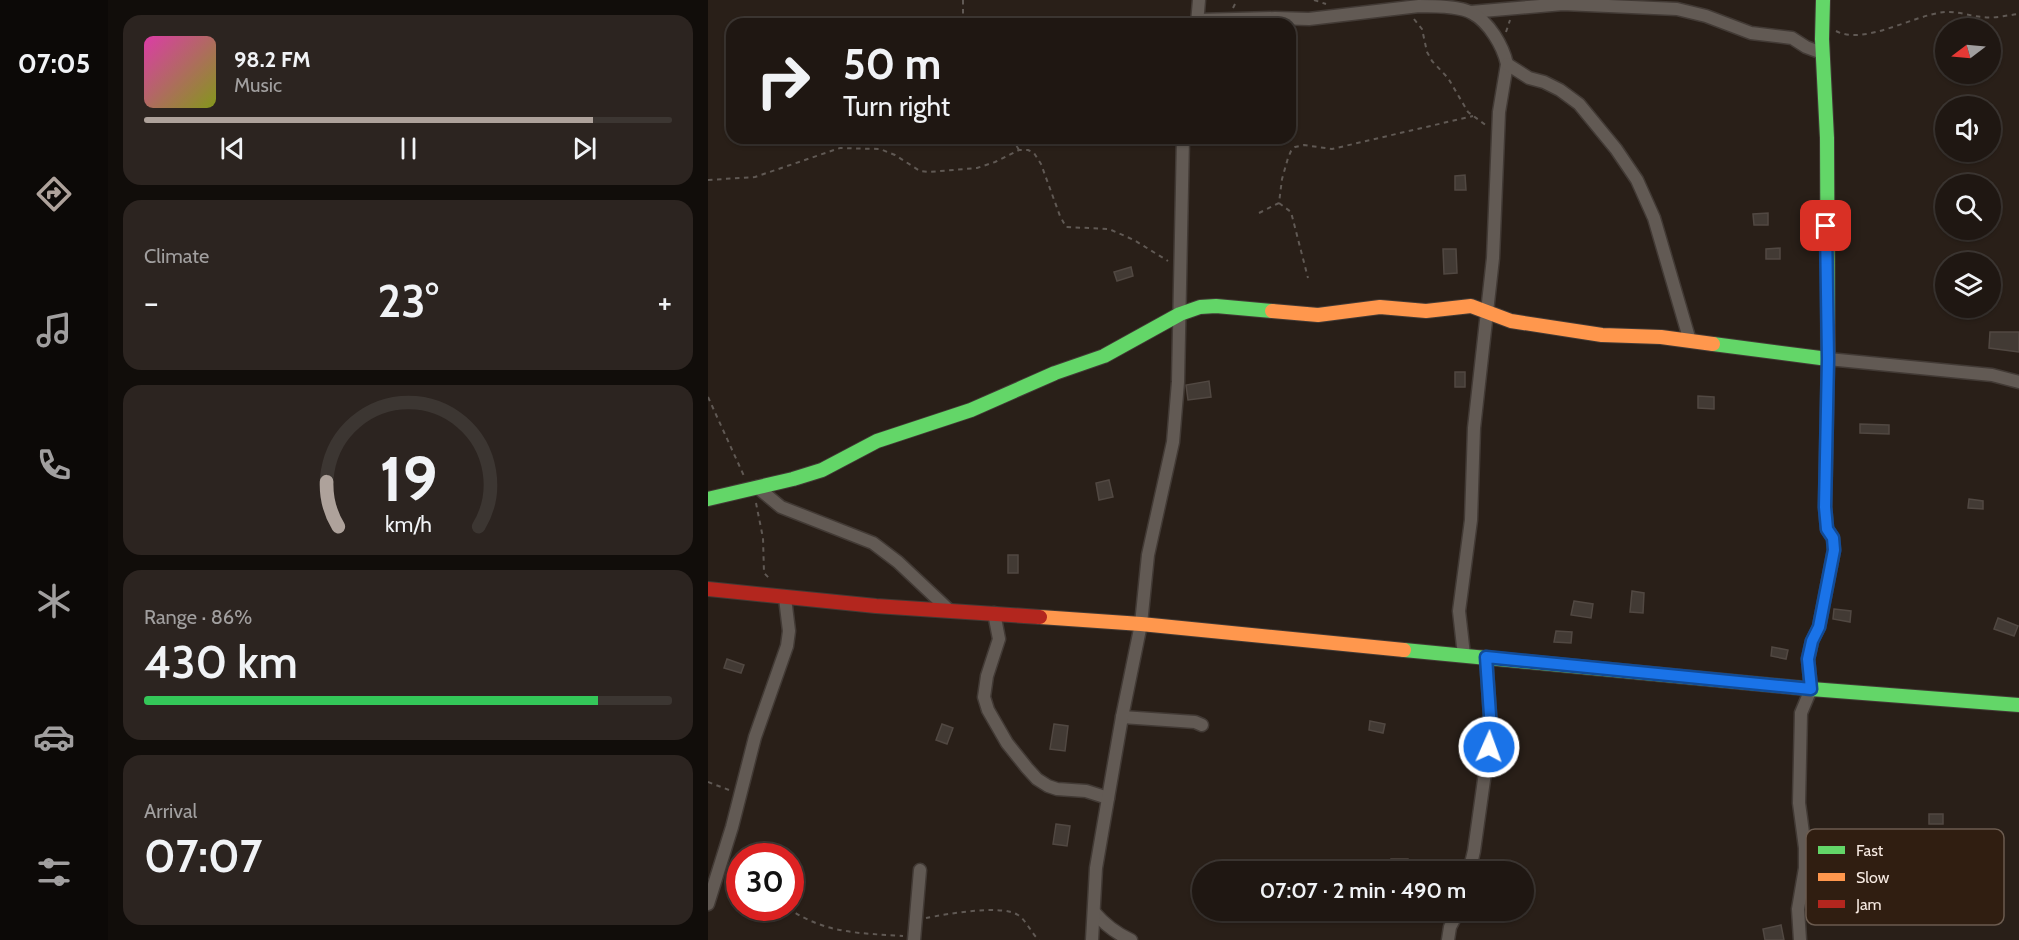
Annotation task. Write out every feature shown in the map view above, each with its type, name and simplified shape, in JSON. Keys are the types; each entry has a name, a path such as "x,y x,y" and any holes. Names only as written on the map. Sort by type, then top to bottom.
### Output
{"street":[{"path":"1197,18 1199,0"},
{"path":"1800,940 1798,909 1805,858 1799,803 1800,713 1811,689 1808,659 1812,641 1819,627 1834,550 1833,538 1827,529 1825,507 1828,359 1826,106 1821,23 1823,0"},
{"path":"1296,19 1436,6 1471,12 1563,4 1677,9 1706,16 1751,33 1792,38 1822,53"},
{"path":"1471,12 1489,29 1506,58 1529,78 1560,90 1579,104 1616,149 1637,180 1654,218 1690,341"},
{"path":"1464,655 1459,611 1471,520 1474,428 1488,311 1498,185 1497,141 1506,58"},
{"path":"1092,940 1096,868 1122,717 1142,624 1148,555 1173,442 1178,382 1183,144"},
{"path":"708,499 822,470 877,441 971,410 1055,373 1104,356 1180,314 1200,307 1216,306 1318,315 1380,307 1426,310 1471,306 1511,321 1602,335 1690,341 1828,359 1992,375 2019,382"},
{"path":"754,488 781,507 873,543 898,562 949,610"},
{"path":"708,589 781,597 1142,624 1811,689 2019,705"},
{"path":"708,904 754,737 787,646 789,631 781,597"},
{"path":"994,613 999,639 987,676 984,697 988,711 1007,743 1037,779 1048,786 1057,789 1086,791 1108,798"},
{"path":"1472,861 1491,730 1486,657"},
{"path":"1122,717 1195,722 1202,725"},
{"path":"915,939 920,870"},
{"path":"1094,912 1117,933 1131,940"},
{"path":"1448,940 1453,921"}],"path":[{"path":"963,0 963,18"},
{"path":"1506,58 1508,26 1516,7"},
{"path":"1398,9 1418,23 1432,61 1448,78 1468,112 1485,124 1497,141"},
{"path":"1821,23 1847,36 1880,30 1917,18 1946,12 1985,18 2019,14"},
{"path":"1279,203 1288,158 1295,147 1304,145 1332,149 1473,116"},
{"path":"1016,144 1019,150"},
{"path":"708,180 755,177 840,148 880,149 895,155 920,171 929,172 977,168 1019,150 1028,150 1034,153 1041,164 1066,227 1109,229 1118,232 1180,268"},
{"path":"1259,213 1279,203"},
{"path":"1279,203 1286,207 1294,220 1308,278"},
{"path":"708,397 728,438 737,464 754,488 762,524 764,573 781,597"},
{"path":"708,782 740,794"},
{"path":"916,920 1002,910 1013,912 1021,917 1039,940"},
{"path":"804,917 845,932 915,939"}],"building":[{"path":"1465,175 1466,190 1455,190 1455,176"},
{"path":"1768,213 1768,225 1754,225 1753,214"},
{"path":"1780,248 1780,259 1766,259 1766,249"},
{"path":"1443,249 1456,249 1457,273 1444,274"},
{"path":"1131,267 1133,276 1117,281 1114,272"},
{"path":"1990,332 2019,332 2019,352 1989,348"},
{"path":"1455,372 1465,372 1465,387 1455,387"},
{"path":"1209,381 1211,397 1188,400 1186,385"},
{"path":"1698,396 1714,397 1714,409 1698,408"},
{"path":"1860,424 1889,425 1889,434 1860,433"},
{"path":"1109,480 1113,497 1099,500 1096,483"},
{"path":"1969,499 1983,501 1983,509 1968,508"},
{"path":"1008,555 1018,555 1018,573 1008,573"},
{"path":"1632,591 1644,593 1643,613 1630,612"},
{"path":"1574,601 1593,604 1591,618 1571,615"},
{"path":"1834,609 1851,611 1850,622 1833,619"},
{"path":"1998,618 2018,626 2014,636 1994,629"},
{"path":"1556,631 1572,632 1571,643 1554,642"},
{"path":"1772,647 1788,650 1786,659 1771,656"},
{"path":"727,659 744,665 741,673 724,668"},
{"path":"1370,721 1385,724 1383,733 1369,730"},
{"path":"942,724 953,728 947,744 936,740"},
{"path":"1054,724 1068,726 1065,751 1050,749"},
{"path":"1929,814 1943,814 1943,824 1929,824"},
{"path":"1056,824 1070,826 1067,846 1053,844"},
{"path":"1391,859 1408,859 1408,861 1391,861"},
{"path":"1781,925 1784,940 1765,940 1763,929"}],"traffic: fast":[{"path":"1713,344 1828,359 1827,138 1822,39 1823,0"},
{"path":"708,499 822,470 877,441 971,410 1055,373 1104,356 1180,314 1200,307 1216,306 1272,311"},
{"path":"1404,650 1811,689 2019,705"}],"traffic: slow":[{"path":"1272,311 1318,315 1380,307 1426,311 1471,306 1511,321 1602,335 1661,337 1713,344"},
{"path":"1040,617 1141,624 1404,650"}],"traffic: jam":[{"path":"708,589 876,606 1040,617"}],"route":[{"path":"1489,747 1491,730 1486,657 1811,689 1808,659 1812,641 1819,627 1834,550 1833,538 1827,529 1825,507 1828,359 1826,226"}]}
